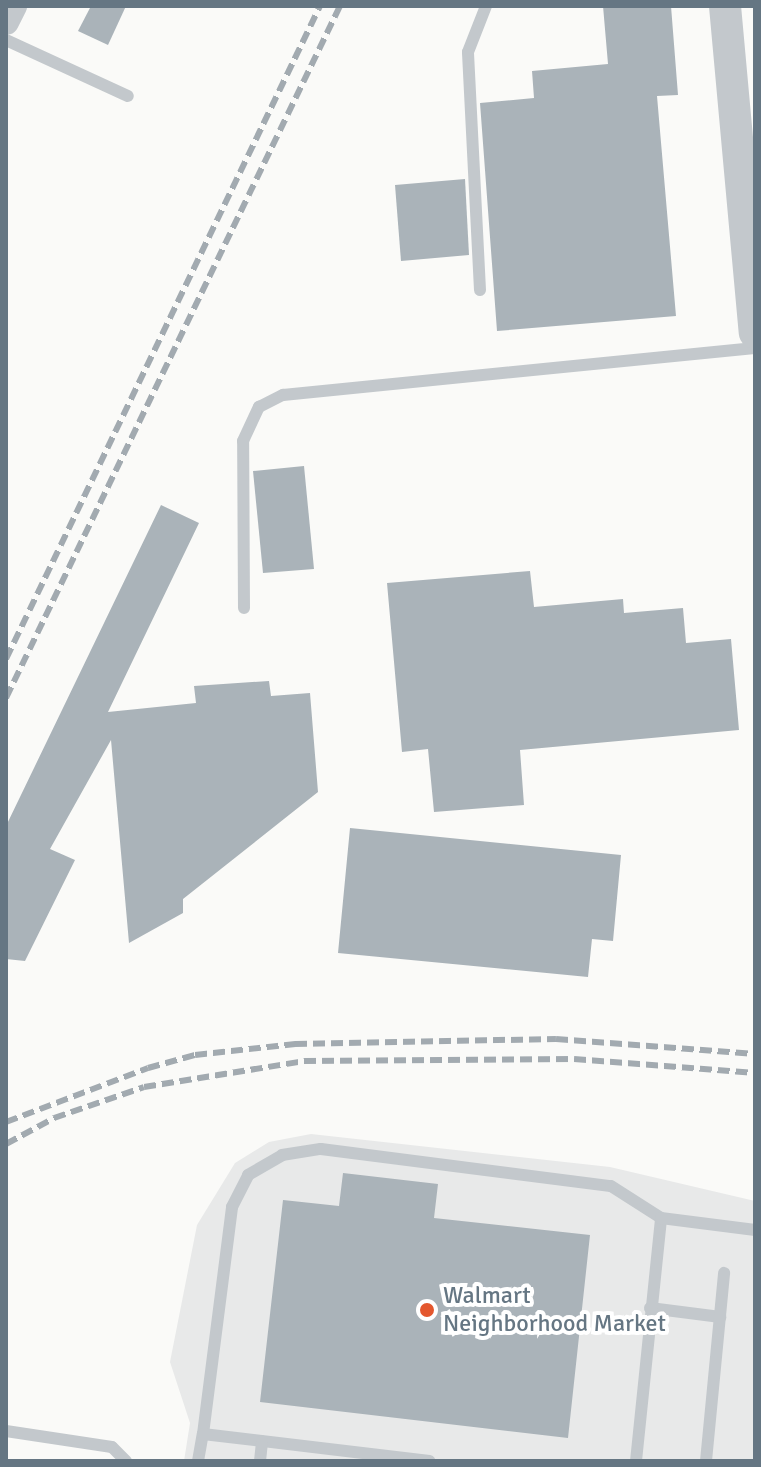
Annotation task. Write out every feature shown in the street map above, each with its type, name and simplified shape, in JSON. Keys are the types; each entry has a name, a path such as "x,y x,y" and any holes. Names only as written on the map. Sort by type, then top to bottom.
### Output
{"street":[{"path":"6,22 14,6"},
{"path":"725,6 752,261 755,333"}],"lane":[{"path":"480,290 468,52 486,6"},
{"path":"6,40 128,96"},
{"path":"244,608 243,441 249,419 271,401 350,383 755,348"},
{"path":"198,1461 232,1207 248,1175 282,1155 321,1149 611,1186 661,1218 755,1230"},
{"path":"636,1461 661,1218"},
{"path":"706,1461 724,1273"},
{"path":"650,1308 720,1317"},
{"path":"6,1431 112,1447 126,1461"},
{"path":"203,1434 429,1461"},
{"path":"260,1461 262,1441"}],"shaded area":[{"path":"311,1134 610,1167 755,1201 755,1461 184,1461 190,1423 170,1362 197,1225 235,1163 269,1142"}],"building":[{"path":"91,6 126,6 108,45 78,31"},
{"path":"603,6 671,6 678,95 657,96 676,316 497,331 480,103 534,98 532,71 608,64"},
{"path":"465,179 469,255 401,261 395,185"},
{"path":"304,466 314,569 263,573 253,471"},
{"path":"161,505 199,523 108,712 196,703 194,686 269,681 271,696 310,693 318,792 183,899 183,913 129,943 111,740 50,849 75,860 25,961 6,959 6,826"},
{"path":"530,571 534,607 623,599 624,613 683,608 686,643 731,639 739,730 520,750 524,805 434,812 428,749 402,752 387,583"},
{"path":"350,828 621,855 613,941 592,939 588,977 338,953"},
{"path":"343,1173 438,1184 434,1218 590,1235 568,1438 260,1402 283,1200 339,1206"}],"railway":[{"path":"6,659 320,6"},
{"path":"6,698 340,6"},
{"path":"6,1122 148,1068 195,1055 295,1044 556,1039 755,1054"},
{"path":"6,1144 54,1118 144,1087 304,1061 574,1059 755,1073"}],"place":[{"name":"Walmart Neighborhood Market","path":"427,1310"}]}
